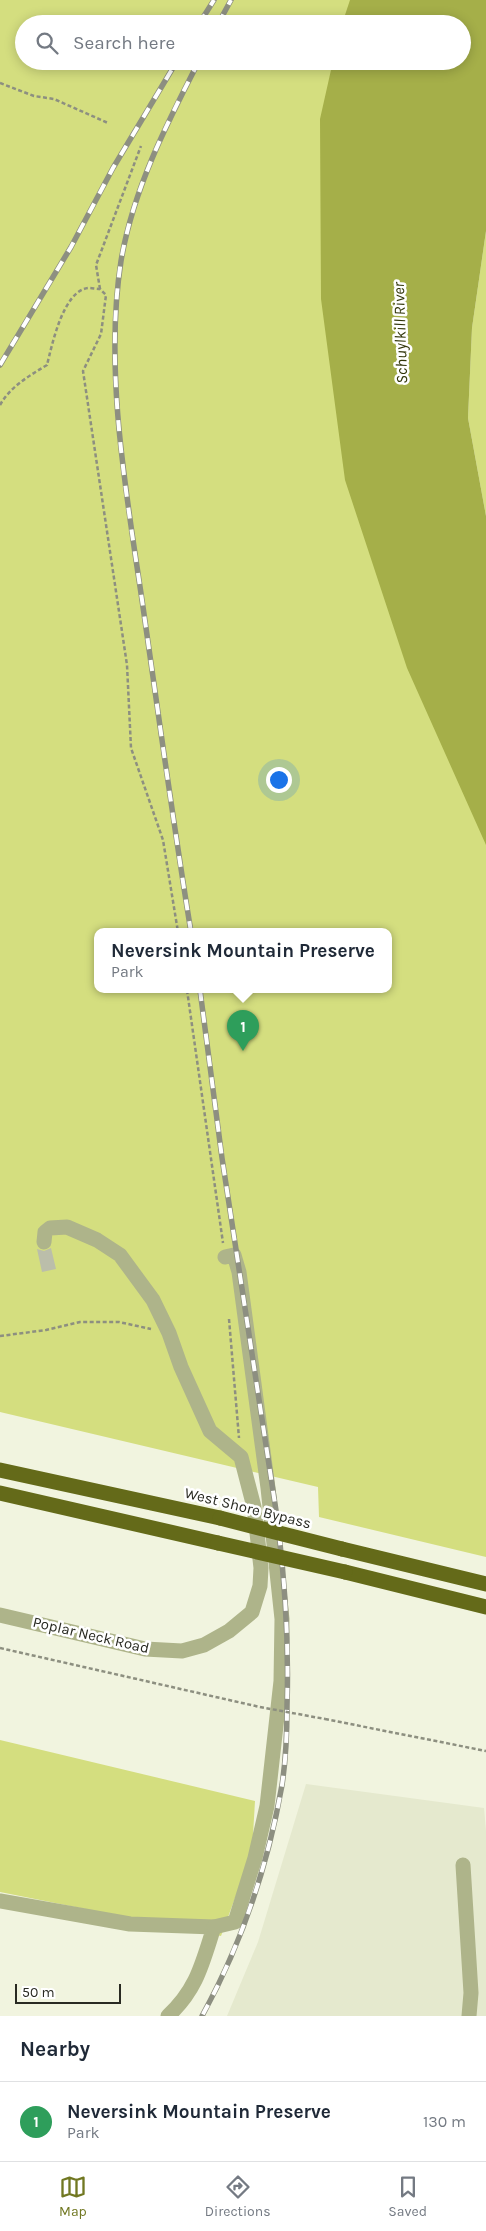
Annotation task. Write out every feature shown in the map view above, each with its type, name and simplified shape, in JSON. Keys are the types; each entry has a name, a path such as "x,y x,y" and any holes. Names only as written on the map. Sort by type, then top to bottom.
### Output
{"highway":[{"name":"West Shore Bypass","path":"0,1470 220,1518 486,1584"},
{"path":"0,1493 345,1572 486,1608"}],"lane":[{"path":"44,1242 45,1232 50,1228 67,1227 97,1240 120,1255 153,1300 169,1333 181,1367 210,1431 241,1457"},
{"path":"0,1901 130,1924 214,1927 235,1922 255,1858 268,1806 281,1681 282,1619 268,1488 238,1272 234,1255 225,1257"},
{"name":"Poplar Neck Road","path":"0,1615 145,1649 182,1651 204,1645 229,1631 252,1612 260,1586 261,1568 254,1507 241,1457"},
{"path":"463,1865 470,1993 469,2016"},
{"path":"168,2016 183,2001 198,1976 214,1927"}],"path":[{"path":"0,83 34,96 54,99 108,123"},
{"path":"141,146 96,265 100,289 106,295 101,334 83,370 126,665 131,748 163,840 177,928"},
{"path":"0,405 7,394 28,376 47,365 59,324 71,299 86,288 100,289"},
{"path":"187,993 225,1257"},
{"path":"229,1314 241,1457"},
{"path":"0,1336 46,1330 80,1322 119,1322 169,1333"},
{"path":"0,1648 260,1707 486,1751"}],"shaded area":[{"path":"0,0 463,0 456,15 15,15 15,70 440,70 486,689 486,1557 319,1517 318,1487 0,1412"},
{"path":"486,231 486,516 468,418 472,328"},
{"path":"0,1740 255,1801 252,1852 221,1936 0,1892"},
{"path":"306,1784 484,1808 486,1831 486,2016 227,2016 258,1942"}],"water":[{"name":"Schuylkill River","path":"350,0 486,0 486,231 472,328 468,418 486,516 486,845 407,668 345,480 321,299 320,119 331,70 471,70 471,15 345,15"}],"building":[{"path":"51,1248 56,1269 42,1272 37,1249 44,1251"}],"railway":[{"path":"205,15 214,0"},
{"path":"223,15 231,0"},
{"path":"0,365 71,247 113,168 172,70"},
{"path":"190,928 124,474 119,431 115,344 116,302 126,235 152,158 194,70"},
{"path":"200,993 222,1158 277,1517 286,1611 287,1658 285,1755 282,1785 269,1845 241,1933 202,2016"}],"place":[{"name":"Neversink Mountain Preserve","path":"243,1051"}]}
